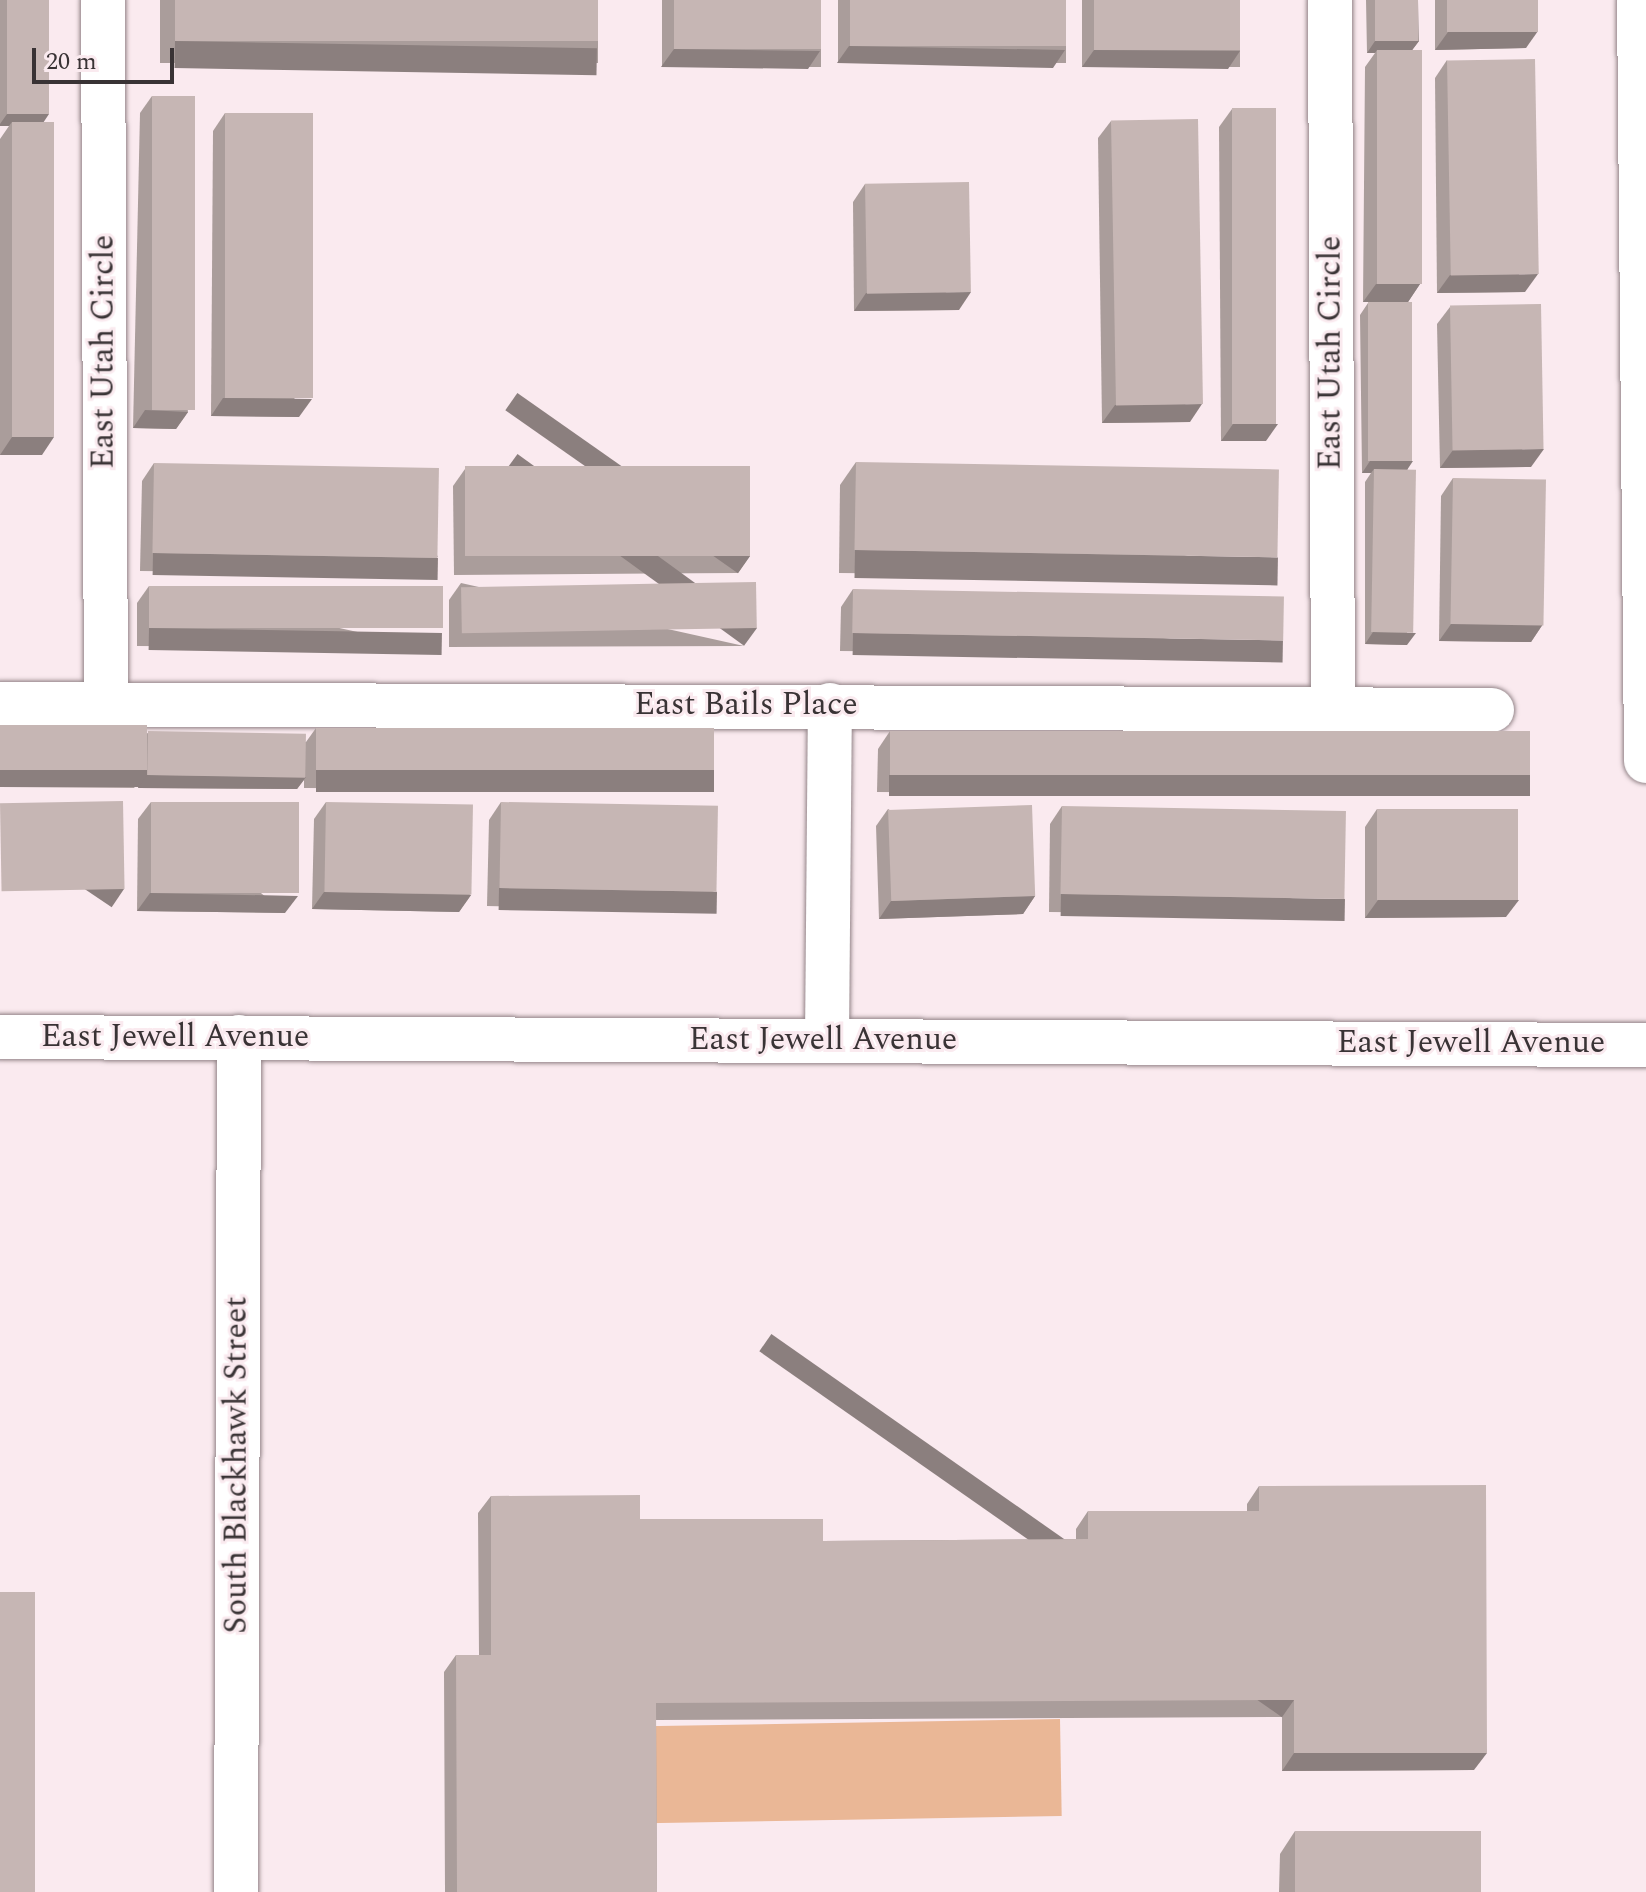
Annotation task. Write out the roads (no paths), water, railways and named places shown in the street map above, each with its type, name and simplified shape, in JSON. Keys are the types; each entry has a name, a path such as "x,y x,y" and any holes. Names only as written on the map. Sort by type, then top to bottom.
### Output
{"street":[{"name":"East Utah Circle","path":"103,0 106,704"},
{"name":"East Utah Circle","path":"1330,0 1333,707"},
{"path":"1639,0 1646,761"},
{"name":"East Bails Place","path":"0,704 1492,710"},
{"path":"827,1040 830,705"},
{"name":"East Jewell Avenue","path":"0,1037 1646,1045"},
{"name":"South Blackhawk Street","path":"236,1892 239,1037"}]}
